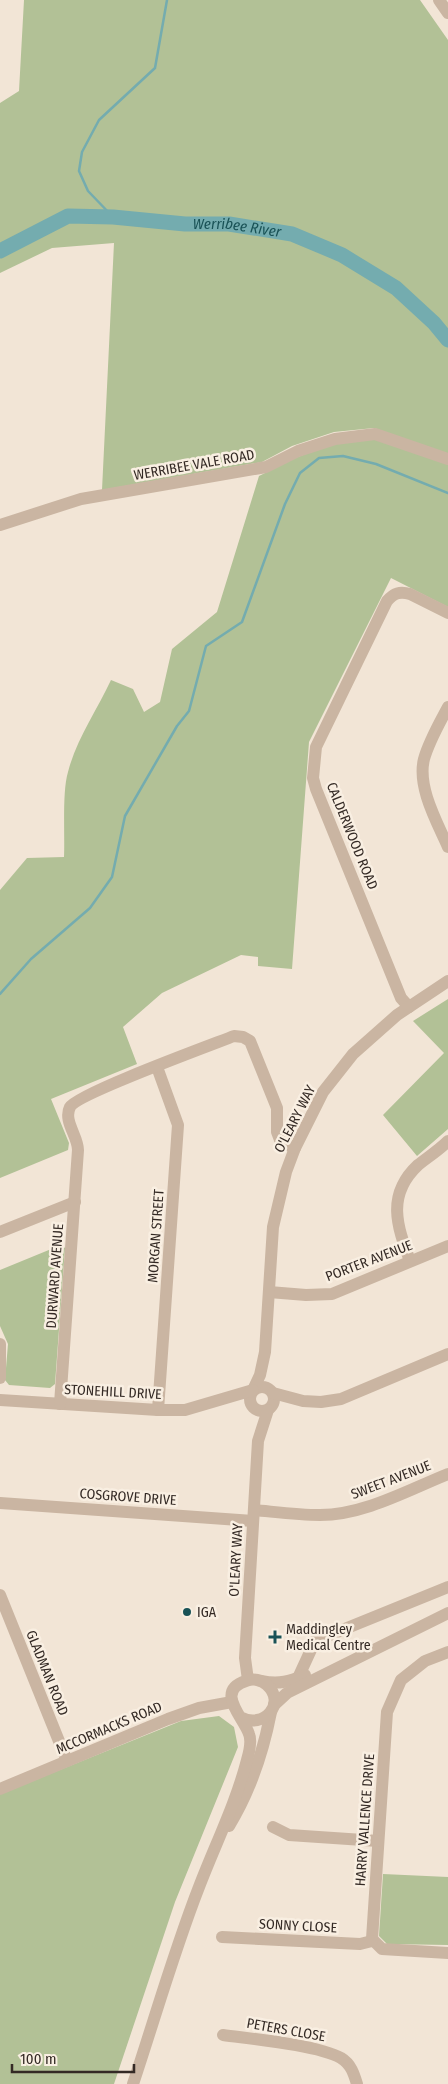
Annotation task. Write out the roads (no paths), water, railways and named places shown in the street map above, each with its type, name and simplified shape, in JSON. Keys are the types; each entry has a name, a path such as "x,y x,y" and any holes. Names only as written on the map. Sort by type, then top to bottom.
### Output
{"street":[{"path":"438,0 448,13"},
{"name":"WERRIBEE VALE ROAD","path":"0,525 81,500 266,467 298,451 335,439 375,434 448,459"},
{"name":"CALDERWOOD ROAD","path":"409,1007 401,998 316,789 313,778 316,747 387,601 393,595 404,592 448,613"},
{"path":"448,707 429,746 422,775 431,805 448,847"},
{"name":"O'LEARY WAY","path":"265,1352 273,1227 286,1172 295,1148 323,1092 353,1054 409,1007 448,981"},
{"name":"DURWARD AVENUE","path":"60,1404 78,1150 68,1114 71,1106 82,1097 234,1036 243,1037 250,1041 276,1108 277,1132 280,1140 295,1148"},
{"name":"MORGAN STREET","path":"157,1067 178,1125 158,1410"},
{"path":"410,1261 397,1223 396,1205 399,1195 408,1176 448,1141"},
{"path":"0,1232 75,1202"},
{"name":"PORTER AVENUE","path":"269,1292 306,1295 332,1294 448,1246"},
{"path":"0,1344 0,1378"},
{"path":"258,1441 250,1396 265,1352"},
{"path":"258,1441 269,1409 274,1401 268,1382 265,1352"},
{"path":"222,1399 251,1406 261,1412 303,1402 341,1399 448,1354"},
{"path":"253,1390 261,1387 272,1393 303,1402"},
{"name":"STONEHILL DRIVE","path":"0,1400 185,1410 253,1390"},
{"name":"O'LEARY WAY","path":"248,1680 245,1658 258,1441"},
{"name":"SWEET AVENUE","path":"254,1516 342,1513 365,1508 448,1474"},
{"name":"COSGROVE DRIVE","path":"0,1503 254,1516"},
{"path":"298,1678 315,1641 448,1587"},
{"name":"GLADMAN ROAD","path":"0,1595 67,1761"},
{"path":"240,1717 246,1720 260,1720 287,1693 370,1650 448,1613"},
{"path":"133,2084 198,1887 215,1849 248,1758 250,1735 235,1712 232,1702 237,1687 248,1680 275,1684 298,1678 370,1650"},
{"name":"HARRY VALLENCE DRIVE","path":"372,1941 387,1712 401,1680 425,1661 448,1652"},
{"path":"215,1849 241,1806 264,1746 272,1708 272,1691 262,1681"},
{"name":"MCCORMACKS ROAD","path":"0,1789 199,1708 232,1702"},
{"path":"273,1827 289,1835 378,1841"},
{"name":"SONNY CLOSE","path":"222,1937 360,1944 372,1941"},
{"path":"372,1941 382,1949 448,1953"},
{"name":"PETERS CLOSE","path":"223,2035 324,2051 342,2059 353,2071 357,2084"}],"waterway":[{"path":"113,217 88,191 79,171 82,152 99,120 155,68 167,0"},
{"name":"Werribee River","path":"0,251 68,216 113,217 185,224 229,224 292,234 342,255 396,288 434,323 448,340"},
{"path":"0,994 31,959 90,908 112,877 125,816 177,726 189,711 206,646 242,622 285,504 300,473 319,458 343,456 376,464 448,493"}],"place":[{"name":"IGA","path":"187,1612"},
{"name":"Maddingley Medical Centre","path":"275,1637"}]}
